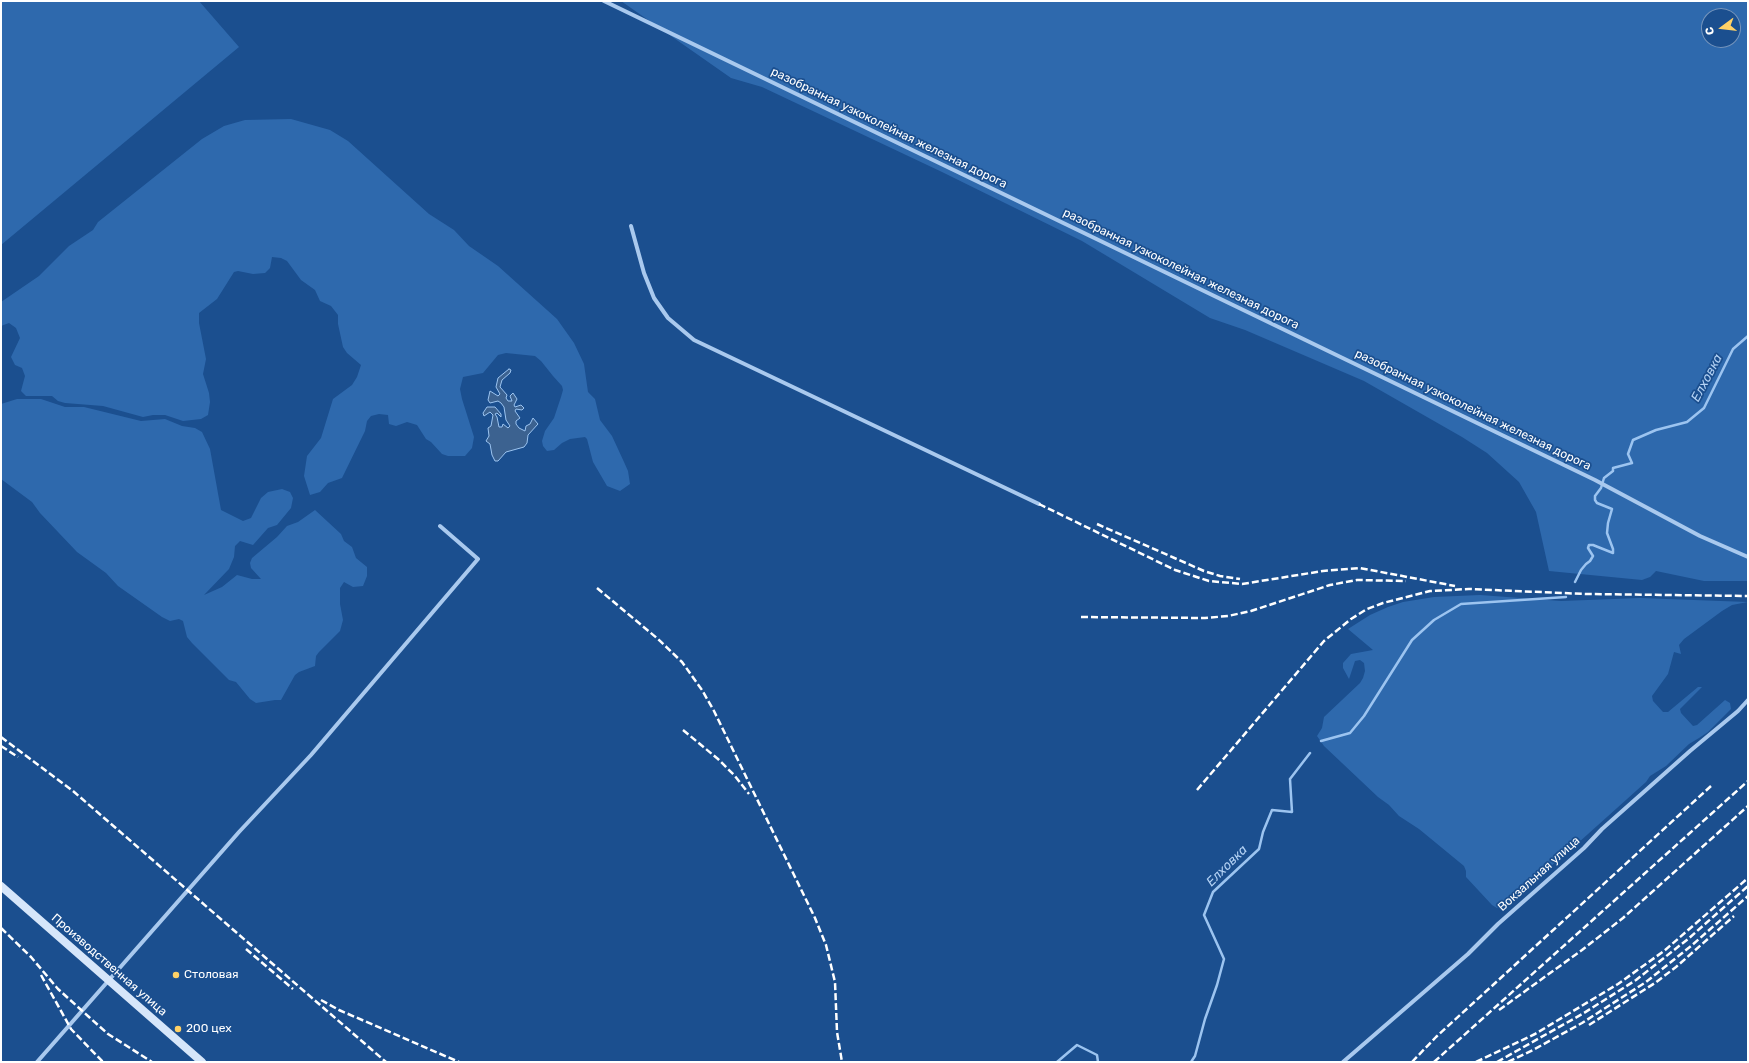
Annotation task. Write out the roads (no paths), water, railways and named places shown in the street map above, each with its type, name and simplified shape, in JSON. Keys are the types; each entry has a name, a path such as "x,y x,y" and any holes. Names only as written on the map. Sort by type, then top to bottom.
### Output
{"main road":[{"name":"Производственная улица","path":"1,886 202,1062"}],"street":[{"name":"разобранная узкоколейная железная дорога","path":"604,1 1608,486 1700,536 1748,557"},
{"path":"631,226 644,273 654,298 668,318 694,340 1039,504"},
{"path":"37,1062 82,1010 92,1002 109,980 239,832 311,755 478,559 440,526"},
{"name":"Вокзальная улица","path":"1343,1062 1468,954 1498,924 1584,848 1602,829 1690,751 1738,711 1748,700"}],"waterway":[{"name":"Елховка","path":"1575,582 1581,570 1593,556 1588,548 1589,545 1593,545 1613,553 1607,533 1612,509 1597,503 1595,500 1595,496 1601,488 1604,478 1613,471 1613,468 1632,463 1628,454 1633,440 1656,430 1687,422 1704,408 1733,349 1748,336"},
{"name":"Елховка","path":"1321,741 1350,733 1364,716 1412,640 1434,620 1461,604 1566,597"},
{"name":"Елховка","path":"1191,1062 1195,1056 1224,959 1204,915 1213,892 1259,849 1263,832 1272,810 1292,812 1290,779 1310,753"},
{"name":"Елховка","path":"1057,1062 1077,1045 1097,1055 1098,1062"}],"railway":[{"path":"1039,504 1175,570 1209,581 1242,584 1323,571 1360,568 1455,586"},
{"path":"1097,524 1204,571 1220,576 1240,579"},
{"path":"1081,617 1205,618 1228,616 1251,611 1330,585 1357,580 1406,581"},
{"path":"597,588 658,639 682,662 702,690 714,711 815,918 826,945 835,982 837,1032 842,1062"},
{"path":"1197,790 1324,641 1351,619 1367,609 1383,603 1430,591 1469,589 1586,594 1748,596"},
{"path":"683,730 718,759 735,776 749,794"},
{"path":"1,737 73,791 386,1062"},
{"path":"1,746 18,757"},
{"path":"1434,1062 1748,781"},
{"path":"1412,1062 1436,1037 1711,786"},
{"path":"1499,1010 1582,950 1623,918 1748,806"},
{"path":"1476,1062 1535,1034 1618,984 1664,951 1748,878"},
{"path":"1497,1062 1584,1013 1636,980 1688,939 1748,886"},
{"path":"1508,1062 1582,1023 1646,982 1691,946 1748,896"},
{"path":"1589,1025 1655,983 1676,967 1734,916"},
{"path":"1,928 31,957 58,989 108,1034 152,1062"},
{"path":"246,949 293,989"},
{"path":"41,975 71,1029 103,1062"},
{"path":"321,1000 339,1010 459,1062"}],"place":[{"name":"Cтоловая","path":"176,975"},
{"name":"200 цех","path":"178,1029"}]}
